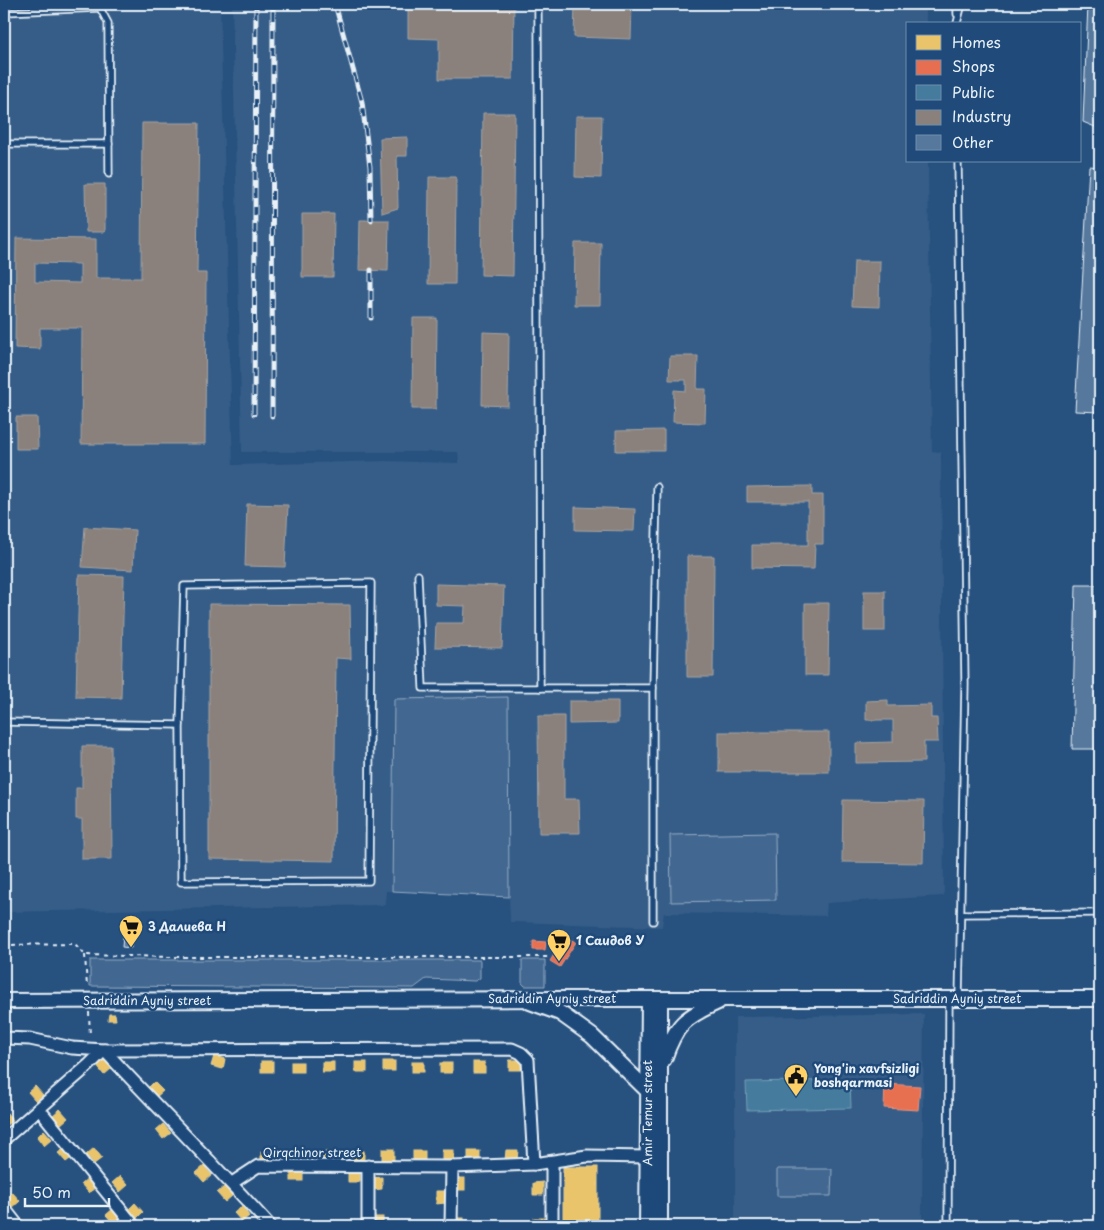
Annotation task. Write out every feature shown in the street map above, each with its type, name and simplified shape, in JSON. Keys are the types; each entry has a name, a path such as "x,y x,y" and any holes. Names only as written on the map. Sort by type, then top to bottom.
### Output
{"street":[{"name":"Amir Temur street","path":"655,999 661,1070 660,1226"},
{"name":"Amir Temur street","path":"647,1226 648,1091 655,999"},
{"name":"Sadriddin Ayniy street","path":"4,1001 1100,999"},
{"path":"523,1000 560,1013 592,1036 648,1091"},
{"path":"661,1070 669,1045 684,1021 696,1012 723,1000"},
{"path":"4,1038 30,1039 72,1048 104,1050 512,1049 521,1052 528,1060 534,1164"},
{"path":"4,1139 104,1050"},
{"path":"104,1050 232,1183 270,1226"},
{"path":"39,1109 134,1226"},
{"name":"Qirqchinor street","path":"232,1183 258,1166 452,1167 534,1164 587,1156 648,1157"},
{"path":"552,1162 552,1226"},
{"name":"Qirqchinor street","path":"368,1166 368,1226"},
{"path":"451,1226 452,1167"},
{"path":"4,1208 18,1226"}],"lane":[{"path":"4,12 100,8 106,4"},
{"path":"538,4 540,688"},
{"path":"957,4 957,22"},
{"path":"957,22 962,4"},
{"path":"100,8 108,23 109,174"},
{"path":"4,144 109,144"},
{"path":"948,1226 954,999 961,914 965,684 958,162"},
{"path":"653,921 653,688 656,487"},
{"path":"418,574 423,688 653,688"},
{"path":"371,583 369,882 181,882 180,725 184,586 371,583"},
{"path":"4,722 180,725"},
{"path":"961,914 1100,913"}],"path":[{"path":"4,944 75,944 85,955 171,957 548,957"}],"shaded area":[{"path":"4,4 220,4 233,465 386,461 459,463 458,452 242,452 232,4 926,4 926,22 906,22 906,162 928,162 932,451 941,452 944,896 827,903 826,916 664,913 662,927 510,922 509,896 386,891 385,905 4,912"},
{"path":"508,697 509,897 392,891 394,699"},
{"path":"775,833 776,900 671,902 670,835"},
{"path":"90,960 480,960 480,978 475,981 426,979 414,988 90,986"},
{"path":"522,960 545,960 545,986 525,986 522,983"},
{"path":"924,1014 922,1221 735,1219 735,1017"},
{"path":"777,1169 832,1169 831,1196 777,1196"}],"building: Homes":[{"path":"109,1014 115,1014 116,1020 108,1020"},
{"path":"214,1056 225,1059 223,1069 211,1066"},
{"path":"104,1059 112,1068 104,1075 96,1065"},
{"path":"509,1060 521,1060 521,1070 509,1070"},
{"path":"261,1061 273,1061 273,1072 261,1072"},
{"path":"383,1061 395,1061 395,1071 383,1071"},
{"path":"291,1062 303,1062 303,1072 291,1072"},
{"path":"322,1062 334,1062 334,1072 322,1072"},
{"path":"355,1062 367,1062 367,1072 355,1072"},
{"path":"412,1062 424,1062 424,1072 412,1072"},
{"path":"473,1062 485,1062 485,1073 473,1073"},
{"path":"440,1063 452,1063 452,1073 440,1073"},
{"path":"154,1082 163,1091 155,1098 147,1089"},
{"path":"35,1086 43,1095 36,1101 28,1092"},
{"path":"60,1109 68,1118 60,1125 52,1116"},
{"path":"4,1112 13,1120 5,1126"},
{"path":"163,1124 171,1133 163,1139 156,1130"},
{"path":"44,1130 52,1139 44,1146 37,1137"},
{"path":"66,1147 74,1156 66,1162 58,1153"},
{"path":"94,1148 102,1158 94,1164 86,1155"},
{"path":"382,1149 394,1149 394,1160 382,1160"},
{"path":"442,1150 454,1150 454,1161 442,1161"},
{"path":"506,1150 518,1150 517,1160 505,1160"},
{"path":"352,1151 364,1151 364,1161 352,1161"},
{"path":"413,1151 425,1151 425,1161 413,1161"},
{"path":"468,1151 480,1151 480,1161 468,1161"},
{"path":"261,1152 273,1152 273,1162 261,1162"},
{"path":"290,1152 302,1152 301,1162 289,1162"},
{"path":"323,1152 335,1152 335,1162 323,1162"},
{"path":"204,1166 212,1175 204,1182 196,1173"},
{"path":"563,1167 598,1167 598,1223 563,1223"},
{"path":"291,1171 303,1171 303,1181 291,1181"},
{"path":"360,1171 360,1182 348,1182 348,1172"},
{"path":"120,1176 128,1185 120,1192 112,1183"},
{"path":"89,1177 97,1186 89,1193 81,1184"},
{"path":"382,1177 382,1189 372,1190 372,1178"},
{"path":"455,1178 465,1178 465,1190 455,1190"},
{"path":"543,1182 543,1195 533,1195 533,1183"},
{"path":"225,1186 233,1195 225,1202 217,1193"},
{"path":"436,1191 446,1191 446,1203 436,1204"},
{"path":"12,1192 20,1201 12,1208 4,1199"},
{"path":"135,1203 143,1212 136,1219 128,1210"},
{"path":"242,1206 249,1216 242,1222 234,1213"},
{"path":"114,1208 122,1218 114,1224 106,1215"},
{"path":"373,1217 383,1217 383,1226 373,1226"},
{"path":"454,1218 464,1218 464,1226 454,1226"},
{"path":"534,1218 544,1218 544,1226 534,1226"},
{"path":"563,1223 598,1223 598,1226 563,1226"}],"building: Shops":[{"path":"565,937 576,942 560,967 550,961"},
{"path":"533,941 546,942 545,950 533,950"},
{"path":"885,1084 920,1086 918,1110 884,1108"}],"building: Public":[{"path":"850,1080 851,1108 747,1110 746,1082"}],"building: Industry":[{"path":"408,4 514,4 513,79 439,79 439,39 408,38"},
{"path":"575,4 632,4 631,39 574,37"},
{"path":"483,113 515,113 513,276 481,275"},
{"path":"576,116 602,116 601,178 575,177"},
{"path":"142,123 199,123 197,273 206,273 205,444 81,444 82,328 40,328 40,349 15,348 16,238 96,239 96,278 141,278","holes":["35,263 80,264 80,283 35,282"]},
{"path":"407,137 407,156 397,156 398,208 382,213 380,138"},
{"path":"429,177 456,177 455,284 428,284"},
{"path":"85,184 105,184 105,232 86,232"},
{"path":"302,214 334,214 333,277 302,277"},
{"path":"360,220 389,220 388,271 359,270"},
{"path":"575,243 601,243 600,305 574,305"},
{"path":"854,261 880,261 879,307 852,306"},
{"path":"413,318 437,318 436,409 412,409"},
{"path":"483,332 509,333 508,406 482,405"},
{"path":"670,356 698,356 697,389 706,389 705,423 673,422 674,390 686,391 686,380 669,380"},
{"path":"16,417 37,417 38,449 16,449"},
{"path":"664,430 664,451 616,451 616,431"},
{"path":"812,486 812,495 823,495 823,544 815,544 814,569 752,568 752,545 808,545 808,502 747,502 747,487"},
{"path":"247,504 288,505 285,567 245,566"},
{"path":"575,507 635,509 634,531 575,530"},
{"path":"85,527 135,530 133,570 82,567"},
{"path":"687,556 714,556 713,677 687,677"},
{"path":"79,575 124,576 121,698 76,697"},
{"path":"436,584 504,586 502,648 435,647 436,623 464,623 465,606 436,605"},
{"path":"864,591 885,591 885,631 864,631"},
{"path":"805,603 829,603 828,675 805,675"},
{"path":"209,604 350,605 351,659 336,658 334,861 209,859"},
{"path":"888,700 888,706 931,705 931,718 937,718 938,742 924,742 924,762 856,763 856,743 893,742 893,720 866,720 866,701"},
{"path":"569,701 618,701 618,723 569,724"},
{"path":"538,716 564,716 564,799 579,799 580,833 539,833"},
{"path":"719,732 829,732 829,772 719,772"},
{"path":"82,746 111,746 112,859 82,859 82,819 76,819 76,788 82,788"},
{"path":"843,800 924,801 923,863 842,862"}],"building: Other":[{"path":"1088,4 1100,4 1100,129 1083,122"},
{"path":"1089,166 1100,167 1100,412 1075,411"},
{"path":"1076,585 1100,585 1100,749 1072,749"},
{"path":"123,937 131,937 131,948 122,947"}],"railway":[{"path":"254,414 256,4"},
{"path":"272,416 273,4"},
{"path":"335,4 362,102 370,167 371,220"},
{"path":"371,270 371,318"}],"place":[{"name":"3 Далиева Н","path":"131,948"},
{"name":"1 Саидов У","path":"559,962"},
{"name":"Yong'in xavfsizligi boshqarmasi","path":"796,1097"}]}
